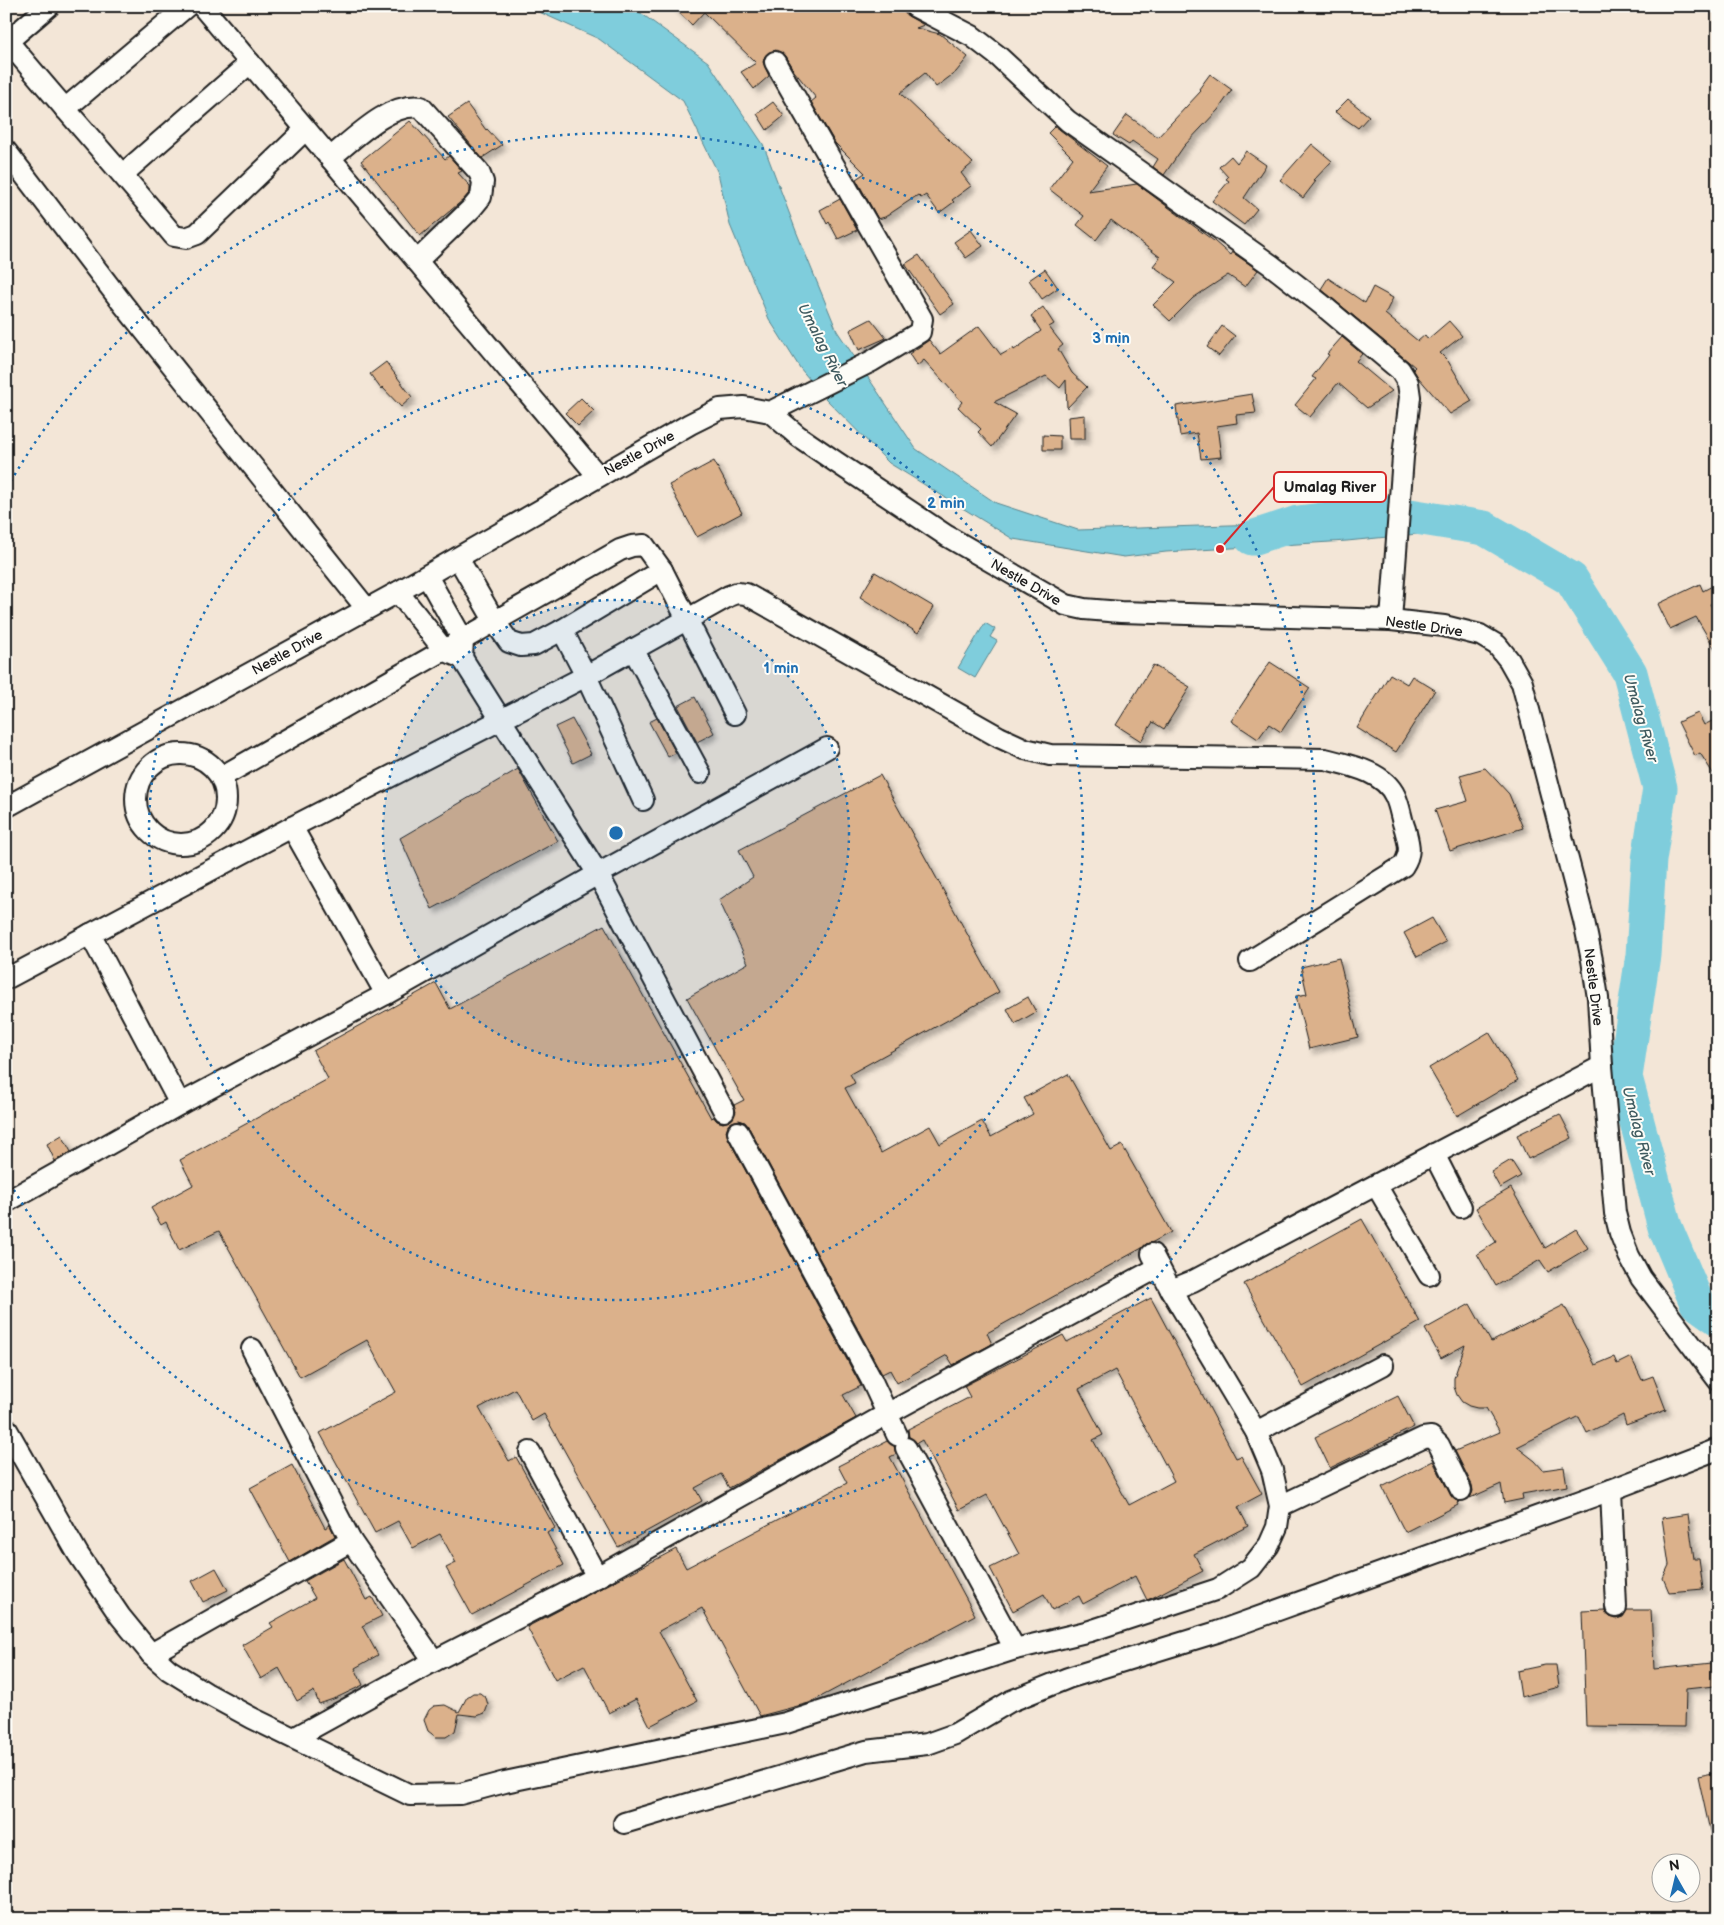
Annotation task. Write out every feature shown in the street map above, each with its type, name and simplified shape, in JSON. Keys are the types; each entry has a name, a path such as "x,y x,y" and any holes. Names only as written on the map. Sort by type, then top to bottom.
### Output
{"street":[{"path":"49,6 7,40 174,236 186,238 197,234 305,130"},
{"path":"65,109 187,6"},
{"path":"202,6 598,476"},
{"path":"914,6 972,36 998,56 1068,121 1271,265 1400,370 1408,383 1410,397 1403,457 1391,620"},
{"path":"770,412 792,399 872,360 920,332 922,319 774,62"},
{"path":"123,174 250,63"},
{"path":"330,158 383,117 399,109 412,106 421,107 479,172 483,182 481,197 417,261"},
{"path":"6,151 123,304 366,608"},
{"name":"Nestle Drive","path":"6,807 366,608 428,576 598,476 720,409 744,407 770,412 798,436 947,536 1066,605 1084,609 1121,612 1391,620 1444,626 1480,635 1497,645 1509,660 1522,683 1584,921 1598,998 1615,1213 1620,1232 1629,1256 1641,1278 1718,1380"},
{"path":"222,777 456,650 495,622 620,550 632,546 644,546 662,570 735,714"},
{"path":"458,558 495,622 509,642 521,646 534,645 562,630 662,570"},
{"path":"428,576 456,650 598,874 724,1111"},
{"path":"398,592 456,650"},
{"path":"6,979 292,827 586,676 737,593 746,594 1025,750 1050,755 1325,759 1356,766 1380,778 1395,794 1407,838 1409,857 1403,866 1250,961"},
{"path":"562,630 586,676 643,800"},
{"path":"633,649 700,773"},
{"path":"6,1202 180,1104 386,994 826,748"},
{"path":"185,753 206,760 222,777 227,798 222,820 208,836 187,845 165,842 146,830 136,811 136,789 145,769 163,756 185,753"},
{"path":"292,827 386,994"},
{"path":"90,934 180,1104"},
{"path":"1171,1290 1193,1281 1602,1066"},
{"path":"738,1132 871,1379 902,1442 1015,1649"},
{"path":"1434,1154 1462,1207"},
{"path":"1376,1185 1429,1275"},
{"path":"6,1428 78,1554 120,1616 151,1654 169,1670 206,1693 294,1738 410,1795 460,1794 505,1782 786,1723 1015,1649 1090,1631 1218,1589 1251,1568 1269,1545 1277,1527 1280,1506 1272,1470 1256,1432 1155,1260 597,1578 434,1661 294,1738"},
{"path":"252,1348 350,1541 434,1661"},
{"path":"1256,1432 1383,1365"},
{"path":"1280,1506 1423,1438 1431,1437 1439,1445 1461,1490"},
{"path":"624,1823 866,1751 927,1744 955,1734 1011,1701 1068,1678 1216,1632 1611,1490 1718,1449"},
{"path":"530,1452 597,1578"},
{"path":"1611,1490 1616,1607"},
{"path":"151,1654 350,1541"}],"water":[{"path":"526,6 631,6 708,62 763,144 837,331 916,449 996,503 1078,530 1351,521 1468,529 1347,541 1166,552 1124,557 1013,539 889,463 824,397 800,368 769,319 730,225 718,173 683,101 599,39"},
{"path":"985,623 995,629 990,637 997,641 975,678 958,668"}],"building":[{"path":"672,6 902,6 908,16 924,25 916,28 940,34 968,57 956,72 936,87 925,73 900,93 973,163 961,173 971,186 952,200 954,202 939,213 926,195 921,198 918,195 885,217 878,219 856,179 865,173 835,143 811,102 816,98 794,71 785,56 776,50 765,56 763,62 769,76 754,89 741,72 756,63 704,12 692,25"},
{"path":"1210,74 1232,90 1218,110 1184,146 1164,175 1153,167 1158,159 1132,141 1129,145 1113,135 1127,115 1158,137 1201,91 1199,89"},
{"path":"1348,99 1369,116 1358,128 1335,112"},
{"path":"773,102 784,116 767,130 757,114"},
{"path":"467,104 486,130 502,145 482,158 448,117"},
{"path":"410,121 445,159 449,156 462,171 458,173 470,186 470,192 463,200 420,236 361,161"},
{"path":"1055,126 1107,166 1088,191 1137,184 1230,255 1232,252 1258,270 1245,287 1228,275 1193,298 1170,321 1153,305 1176,282 1153,266 1160,257 1111,220 1096,240 1077,225 1084,216 1049,189 1073,158 1048,133"},
{"path":"1312,144 1332,161 1314,180 1316,181 1303,198 1280,180"},
{"path":"1246,151 1266,165 1244,198 1257,209 1244,225 1212,201 1229,181 1226,179 1228,177 1219,167 1231,156 1237,163"},
{"path":"840,199 857,230 838,239 820,210"},
{"path":"971,230 983,246 966,258 954,242"},
{"path":"919,255 954,304 940,314 905,264"},
{"path":"1045,269 1058,288 1042,299 1029,280"},
{"path":"1328,278 1365,303 1373,287 1393,298 1385,314 1418,341 1425,335 1428,339 1449,321 1462,336 1440,353 1448,361 1472,401 1450,414 1418,377 1413,369 1415,367 1321,289"},
{"path":"1043,307 1054,324 1049,327 1063,345 1058,349 1072,373 1087,387 1067,408 1066,380 1060,388 1046,376 994,402 1016,414 992,447 978,432 981,429 958,407 962,402 924,360 917,366 909,354 929,340 940,354 979,326 1001,355 1013,348 1014,350 1041,331 1031,316"},
{"path":"871,319 886,338 859,350 850,330"},
{"path":"1222,326 1235,336 1219,356 1207,347"},
{"path":"1342,337 1362,354 1356,361 1392,391 1367,408 1338,383 1310,417 1295,405 1316,379 1312,377 1329,355 1327,354"},
{"path":"386,362 412,397 401,407 382,387 381,389 370,374"},
{"path":"1252,394 1256,413 1236,415 1237,423 1217,426 1221,457 1201,459 1197,433 1180,436 1176,406"},
{"path":"581,398 594,411 578,426 565,413"},
{"path":"1085,415 1085,439 1069,439 1068,417"},
{"path":"1043,435 1060,436 1060,450 1043,450"},
{"path":"714,461 742,513 697,537 669,485"},
{"path":"875,572 934,607 918,633 860,597"},
{"path":"1718,583 1718,599 1710,604 1718,619 1718,654 1696,617 1670,629 1658,604 1700,584 1703,591"},
{"path":"1270,662 1310,688 1281,732 1269,724 1258,739 1231,721"},
{"path":"1153,665 1190,687 1164,729 1153,722 1141,741 1116,725"},
{"path":"1390,674 1407,684 1412,676 1435,690 1396,752 1357,728"},
{"path":"695,697 714,733 697,742 678,706"},
{"path":"1698,713 1704,725 1718,718 1718,781 1700,753 1695,756 1678,722"},
{"path":"657,718 676,753 668,757 649,722"},
{"path":"572,719 591,754 573,763 555,727"},
{"path":"1485,768 1509,794 1523,828 1450,851 1435,810 1468,801 1460,775"},
{"path":"518,769 558,841 432,909 400,838"},
{"path":"880,775 999,992 850,1074 855,1083 845,1088 881,1153 930,1126 940,1144 982,1121 991,1137 1033,1114 1024,1098 1068,1074 1111,1151 1122,1145 1171,1232 1146,1244 1142,1248 987,1333 992,1344 953,1365 947,1355 897,1383 890,1370 882,1374 748,1126 745,1122 739,1120 732,1122 728,1125 726,1131 728,1138 861,1386 843,1395 856,1418 729,1488 721,1474 695,1488 702,1501 618,1547 544,1414 532,1421 515,1389 479,1408 509,1461 516,1457 555,1528 547,1533 564,1565 472,1615 446,1568 456,1563 440,1534 413,1548 398,1521 375,1533 320,1433 396,1392 367,1340 300,1377 219,1231 179,1250 166,1222 161,1225 151,1208 193,1185 180,1160 328,1079 313,1051 436,983 450,1009 604,925 711,1118 714,1117 717,1121 723,1123 730,1121 736,1112 734,1105 744,1100 687,998 748,963 719,900 753,877 739,850"},
{"path":"1432,918 1446,942 1417,957 1404,933"},
{"path":"1339,958 1358,1037 1309,1049 1296,996 1307,994 1301,967"},
{"path":"1028,997 1036,1012 1015,1024 1007,1009"},
{"path":"1489,1032 1518,1080 1457,1116 1429,1068"},
{"path":"1560,1114 1572,1138 1528,1159 1517,1135"},
{"path":"62,1135 71,1152 55,1161 47,1144"},
{"path":"1511,1160 1521,1176 1500,1188 1491,1172"},
{"path":"1511,1188 1545,1248 1576,1229 1588,1248 1548,1272 1540,1260 1496,1286 1477,1254 1496,1242 1476,1208"},
{"path":"1362,1219 1420,1322 1303,1387 1244,1284"},
{"path":"1151,1298 1236,1458 1241,1456 1262,1494 1238,1507 1248,1526 1194,1554 1203,1571 1152,1598 1147,1600 1135,1576 1083,1604 1079,1596 1052,1610 1044,1594 1013,1611 990,1568 1019,1554 987,1495 959,1510 922,1440 917,1443 909,1437 908,1429 970,1397 964,1386 1063,1335 1067,1342","holes":["1115,1370 1174,1481 1129,1505 1093,1440 1103,1435 1079,1389"]},
{"path":"1470,1304 1491,1342 1564,1305 1595,1365 1614,1357 1617,1364 1631,1357 1642,1380 1653,1376 1666,1410 1626,1425 1623,1415 1587,1433 1579,1417 1577,1417 1517,1447 1543,1470 1564,1467 1567,1486 1522,1494 1523,1499 1504,1503 1501,1484 1470,1498 1473,1491 1472,1485 1455,1451 1500,1432 1486,1408 1469,1406 1462,1402 1457,1395 1454,1387 1454,1378 1465,1345 1441,1358 1425,1329"},
{"path":"1398,1396 1414,1427 1330,1468 1315,1437"},
{"path":"887,1441 894,1446 896,1454 890,1457 975,1615 809,1703 760,1716 702,1608 659,1631 697,1701 650,1726 636,1699 609,1713 584,1665 555,1680 527,1627 676,1549 686,1568 847,1483 838,1466"},
{"path":"1433,1461 1451,1496 1460,1502 1457,1503 1458,1505 1405,1532 1382,1487"},
{"path":"292,1465 325,1528 330,1525 335,1536 290,1562 250,1488"},
{"path":"1688,1514 1694,1559 1699,1559 1703,1589 1669,1592 1663,1578 1669,1565 1662,1518"},
{"path":"344,1559 366,1600 372,1597 382,1616 362,1626 378,1655 355,1668 363,1685 319,1704 314,1691 297,1701 279,1668 261,1679 242,1645 273,1627 270,1623 315,1598 305,1581"},
{"path":"216,1568 228,1590 203,1602 192,1581"},
{"path":"1605,1610 1610,1617 1616,1619 1623,1617 1627,1610 1651,1610 1654,1669 1712,1663 1714,1686 1686,1689 1685,1727 1586,1726 1582,1611"},
{"path":"1545,1665 1556,1665 1559,1687 1521,1697 1517,1671"},
{"path":"473,1693 480,1693 486,1698 488,1705 485,1713 477,1716 459,1714 455,1731 446,1737 436,1737 428,1731 424,1720 429,1710 434,1706 445,1705 459,1712 467,1697"},
{"path":"1718,1772 1718,1835 1711,1836 1698,1776"}],"waterway":[{"name":"Umalag River","path":"1252,538 1298,523 1385,512 1484,528 1571,579 1630,673 1660,788 1649,860 1643,955 1625,1077 1665,1227 1697,1303 1718,1318"}],"place":[{"name":"Umalag River","path":"1220,549"}]}
